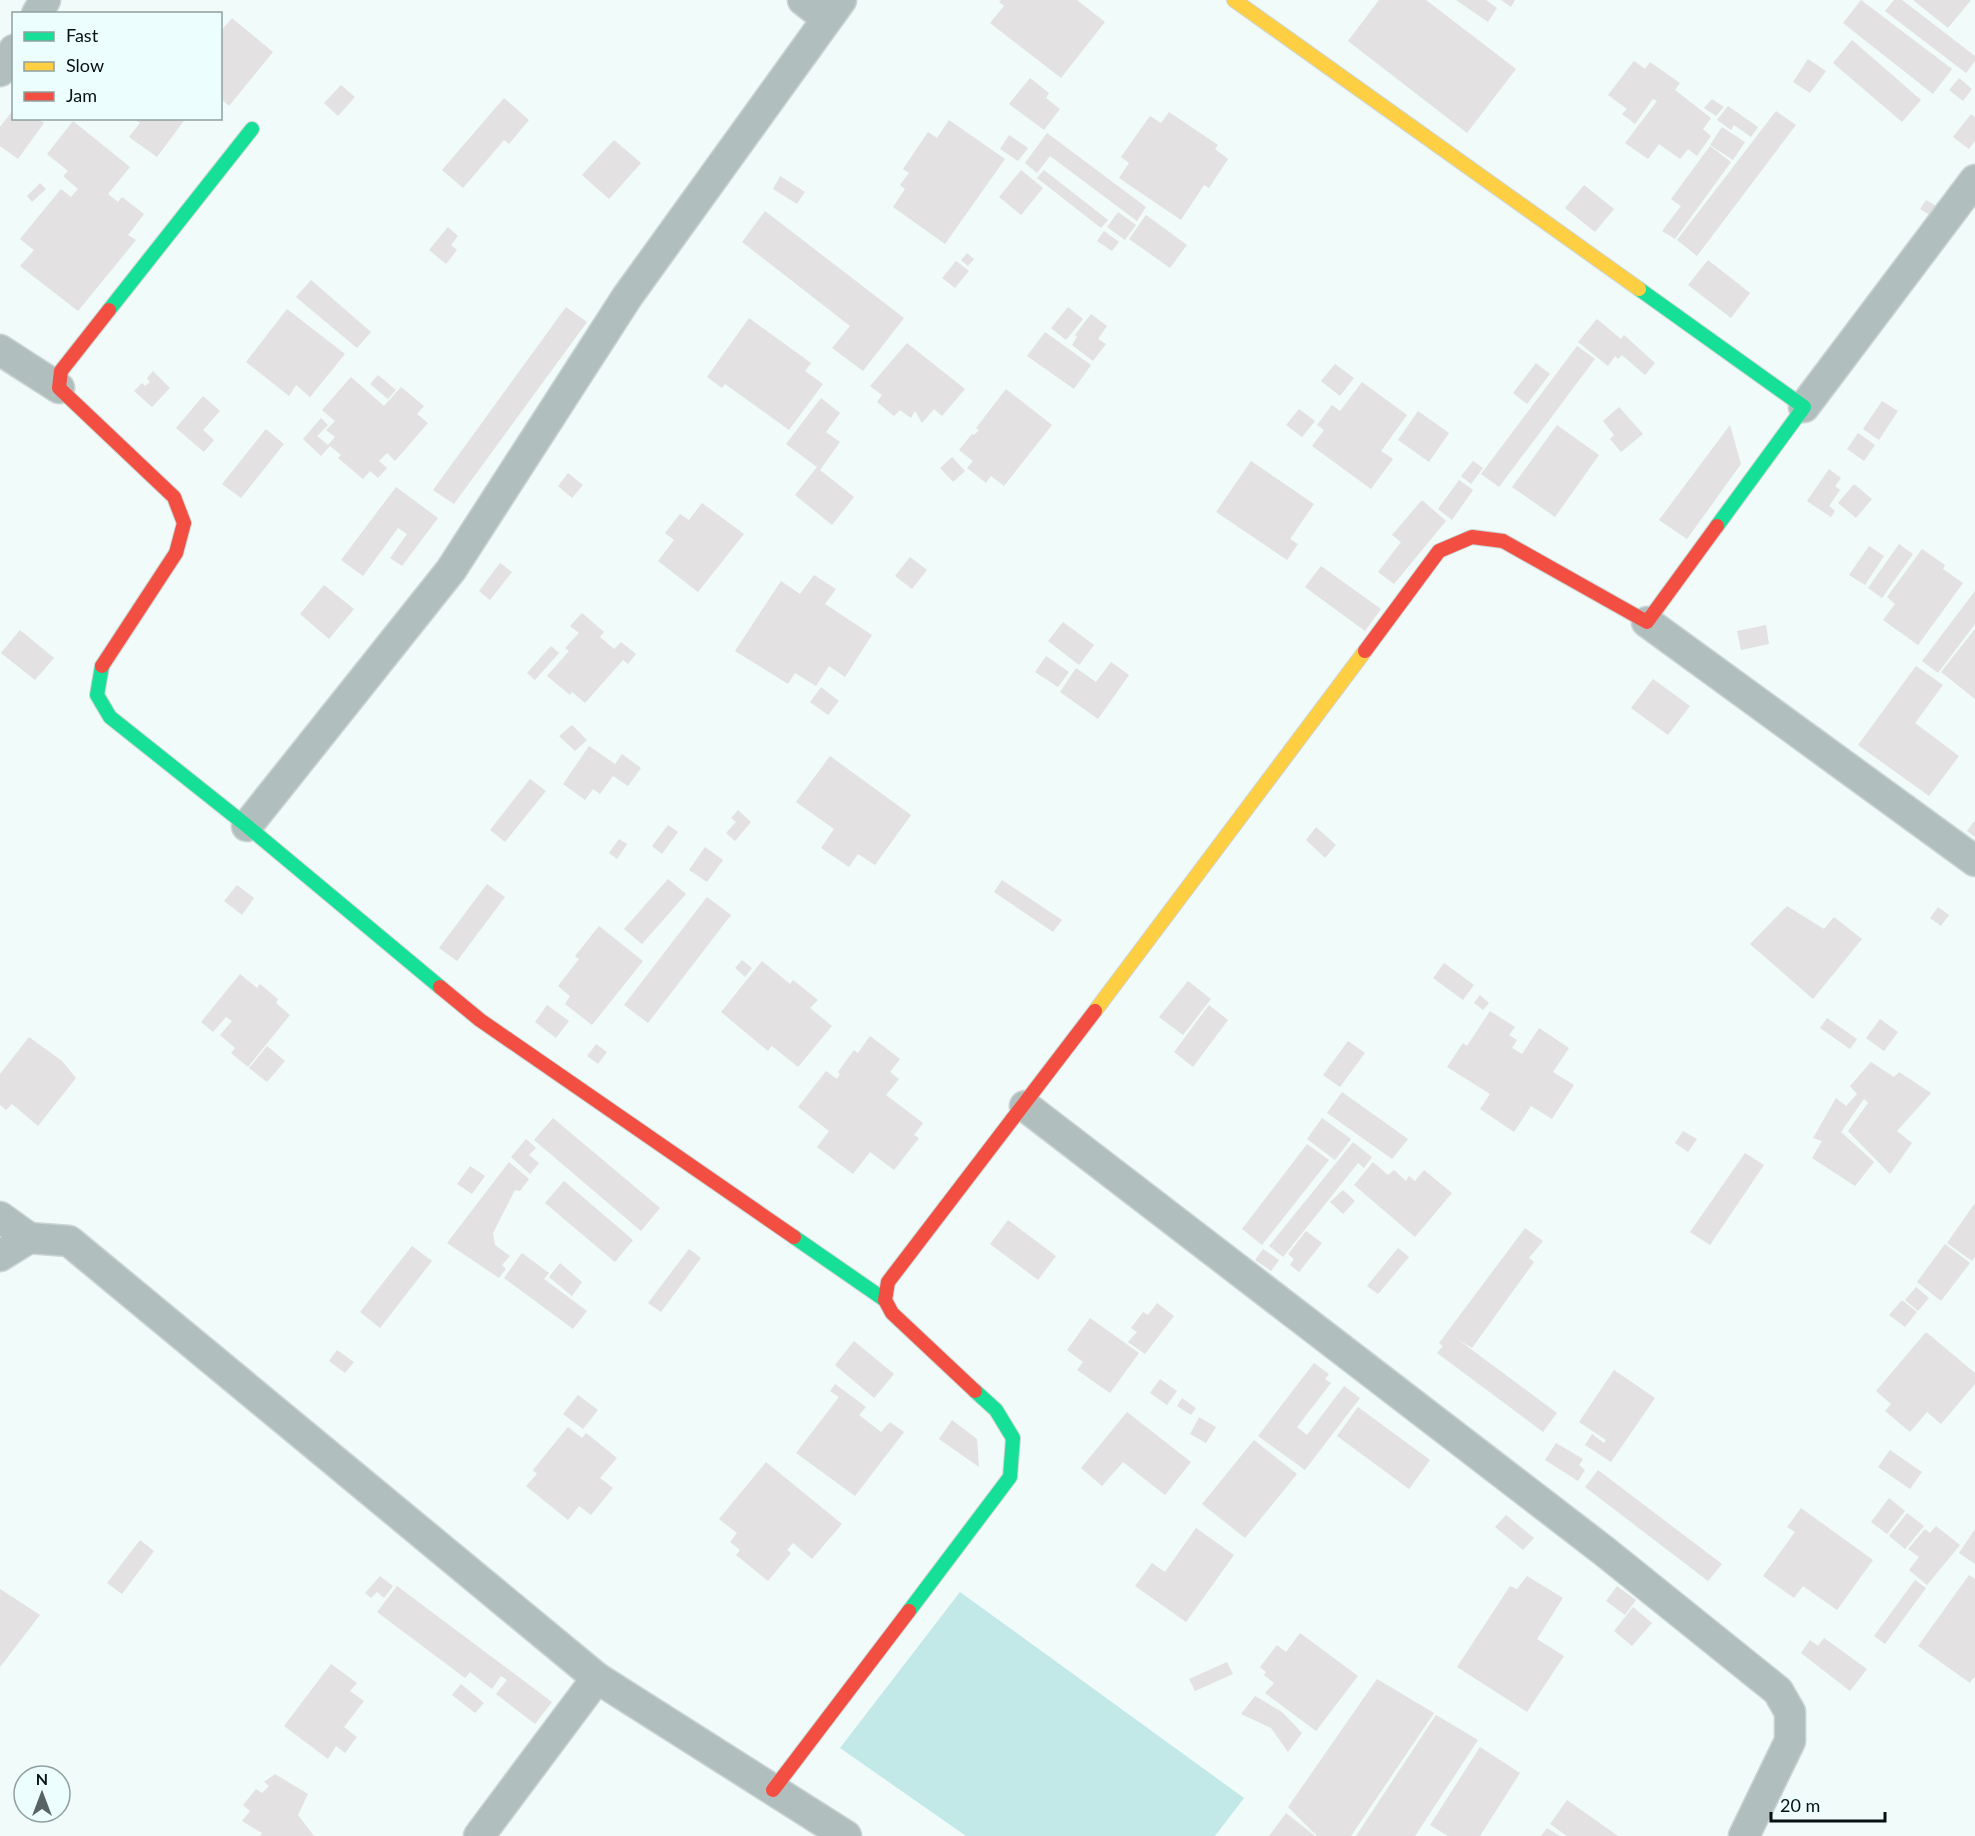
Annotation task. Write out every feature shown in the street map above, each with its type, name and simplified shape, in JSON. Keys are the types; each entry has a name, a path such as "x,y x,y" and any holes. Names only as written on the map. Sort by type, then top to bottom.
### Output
{"street":[{"path":"1234,0 1804,407"},
{"path":"247,826 451,570 627,297 823,6"},
{"path":"0,71 12,53"},
{"path":"59,388 61,371 252,129"},
{"path":"1647,622 1804,407 1975,180"},
{"path":"0,350 59,388 73,404 174,497 183,523 177,553 103,663 98,695 110,717 247,826 480,1020 885,1300 892,1314 996,1410 1013,1438 1010,1477 773,1790"},
{"path":"885,1300 888,1282 1025,1106 1439,551 1472,537 1503,541 1647,622 1975,861"},
{"path":"1025,1106 1604,1551 1778,1691 1790,1712 1790,1741 1744,1836"},
{"path":"0,1217 29,1238 69,1241 597,1678 846,1836"},
{"path":"0,1256 29,1238"},
{"path":"479,1836 597,1678"}],"shaded area":[{"path":"960,1592 1244,1798 1215,1836 966,1836 840,1748"}],"building":[{"path":"1001,0 1077,0 1105,22 1061,78 990,23 1004,6 999,2"},
{"path":"1379,0 1426,0 1516,69 1467,133 1348,41"},
{"path":"1456,0 1486,0 1497,8 1488,22"},
{"path":"1501,0 1515,0 1511,7"},
{"path":"1861,0 1952,69 1933,94 1843,23"},
{"path":"1894,0 1902,0 1975,56 1975,61 1966,73 1885,11"},
{"path":"1913,0 1971,0 1948,28"},
{"path":"232,18 273,52 229,106 222,100 222,30"},
{"path":"1852,40 1921,100 1902,122 1833,63"},
{"path":"1808,59 1826,71 1810,93 1793,82"},
{"path":"1634,61 1645,69 1650,62 1680,83 1675,90 1711,118 1703,129 1711,136 1697,156 1688,149 1680,159 1659,144 1648,159 1625,143 1657,101 1653,99 1635,124 1622,114 1627,109 1608,95"},
{"path":"1030,78 1049,93 1046,98 1060,109 1044,130 1009,104"},
{"path":"1959,78 1972,89 1963,101 1949,90"},
{"path":"341,85 355,97 338,116 324,103"},
{"path":"504,98 529,120 509,144 504,140 463,188 442,170"},
{"path":"1712,99 1724,107 1716,116 1704,108"},
{"path":"1728,106 1758,127 1751,137 1734,125 1731,130 1717,120"},
{"path":"1776,111 1796,125 1697,256 1677,240"},
{"path":"12,112 12,120 40,120 44,123 18,159 0,146 0,127"},
{"path":"1169,112 1218,145 1215,149 1228,159 1209,188 1204,185 1181,220 1119,178 1129,163 1121,157 1150,116 1161,123"},
{"path":"1971,114 1975,117 1975,141 1969,149 1953,137"},
{"path":"136,120 185,120 157,157 129,137 140,123"},
{"path":"949,120 1005,159 945,244 893,207 905,189 900,185 909,173 903,169 928,132 937,138"},
{"path":"73,121 130,167 108,194 118,202 122,197 144,214 128,235 136,240 78,311 20,266 34,250 20,239 61,189 71,197 78,189 63,176 68,171 47,154"},
{"path":"1722,127 1745,142 1733,160 1710,145"},
{"path":"1047,133 1146,207 1137,221 1050,156 1037,173 1025,163"},
{"path":"1009,135 1028,148 1018,161 1000,149"},
{"path":"614,140 641,163 609,199 582,175"},
{"path":"1710,146 1731,162 1675,239 1662,231 1681,206 1671,199"},
{"path":"1021,170 1043,188 1021,215 999,197"},
{"path":"1044,170 1108,220 1101,228 1037,178"},
{"path":"780,176 805,192 797,204 773,189"},
{"path":"40,183 46,189 32,202 27,196"},
{"path":"1584,185 1614,209 1595,232 1565,208"},
{"path":"1926,200 1938,207 1933,217 1920,209"},
{"path":"765,211 904,318 863,371 832,348 850,326 742,242"},
{"path":"1118,212 1136,225 1125,240 1107,227"},
{"path":"1146,215 1187,245 1170,268 1129,239"},
{"path":"448,227 458,236 451,245 457,250 446,264 429,250"},
{"path":"1104,231 1119,242 1112,251 1097,241"},
{"path":"967,253 974,259 968,266 961,260"},
{"path":"1708,260 1750,293 1731,318 1688,285"},
{"path":"956,261 969,271 955,288 942,278"},
{"path":"311,280 371,332 357,348 296,297"},
{"path":"566,307 587,322 454,504 433,490"},
{"path":"1068,307 1083,319 1066,340 1051,328"},
{"path":"287,309 345,354 310,397 296,385 289,396 246,362"},
{"path":"1091,314 1107,326 1098,339 1106,344 1093,361 1072,345 1077,337 1075,335"},
{"path":"749,318 811,363 805,371 823,384 789,430 725,384 722,388 707,377"},
{"path":"1597,319 1621,339 1624,335 1655,363 1645,375 1622,355 1618,359 1615,356 1608,366 1578,342"},
{"path":"1045,332 1091,365 1074,389 1027,356"},
{"path":"907,343 965,389 942,416 934,409 922,423 915,411 911,418 900,410 894,416 877,402 882,395 870,386"},
{"path":"1577,346 1595,359 1499,487 1481,474"},
{"path":"1536,363 1550,374 1527,404 1513,393"},
{"path":"1335,364 1354,378 1340,396 1321,381"},
{"path":"153,371 170,388 152,407 134,391 142,383 145,386 150,382 147,378"},
{"path":"378,375 396,390 388,399 370,384"},
{"path":"351,377 384,406 401,387 424,406 417,414 428,423 395,461 387,453 379,461 387,468 378,478 370,471 363,479 338,458 341,455 330,446 321,456 303,439 321,418 328,425 317,436 328,445 335,437 326,430 335,421 322,410"},
{"path":"1362,382 1407,415 1381,451 1393,459 1371,489 1312,446 1324,430 1317,425 1332,405 1340,411"},
{"path":"1006,389 1052,425 1004,486 991,476 986,483 967,468 973,461 959,450 972,434 974,435 979,430 976,428"},
{"path":"203,396 220,411 203,430 214,440 204,452 176,428"},
{"path":"821,398 840,413 826,432 840,442 820,470 854,497 832,525 795,495 817,467 786,444"},
{"path":"1882,401 1898,411 1879,440 1863,429"},
{"path":"1619,407 1643,434 1621,452 1610,439 1614,435 1603,421"},
{"path":"1299,409 1315,421 1302,437 1286,425"},
{"path":"1418,411 1449,433 1429,462 1398,440"},
{"path":"1557,425 1599,455 1555,517 1512,487"},
{"path":"1730,425 1741,464 1687,539 1659,520"},
{"path":"266,429 284,444 241,498 222,484"},
{"path":"1858,433 1875,445 1864,461 1847,449"},
{"path":"952,457 965,471 953,482 940,468"},
{"path":"1251,461 1314,504 1290,539 1298,544 1287,560 1216,512"},
{"path":"1473,461 1483,468 1471,484 1461,476"},
{"path":"1829,469 1841,478 1835,486 1840,490 1829,506 1835,511 1831,517 1807,501"},
{"path":"568,473 583,485 572,498 558,486"},
{"path":"1459,480 1473,490 1452,520 1438,509"},
{"path":"1854,484 1872,499 1856,518 1838,503"},
{"path":"396,487 438,518 402,566 390,558 407,534 398,528 363,576 341,560"},
{"path":"1422,500 1446,521 1394,584 1378,572 1401,542 1392,535"},
{"path":"702,503 744,534 698,592 658,561 674,540 665,533 680,514 689,520"},
{"path":"1899,544 1913,554 1882,598 1868,588"},
{"path":"1869,546 1884,556 1865,585 1849,575"},
{"path":"1922,549 1945,565 1943,569 1963,583 1918,645 1883,620 1895,604 1887,597"},
{"path":"910,557 927,570 912,589 895,576"},
{"path":"500,563 512,572 490,600 479,591"},
{"path":"1321,566 1381,609 1365,631 1305,587"},
{"path":"814,575 836,589 825,604 872,635 845,677 829,666 816,686 795,673 788,684 735,651 781,581 800,594"},
{"path":"324,585 354,609 329,639 300,614"},
{"path":"1975,591 1975,624 1938,673 1922,661"},
{"path":"582,613 604,632 600,637 614,649 621,642 636,654 628,664 623,660 585,703 572,692 570,695 547,676 569,651 565,648 579,633 570,626"},
{"path":"1063,622 1094,645 1079,665 1048,641"},
{"path":"1766,625 1769,644 1741,650 1737,631"},
{"path":"1975,629 1975,699 1941,672"},
{"path":"20,630 54,658 35,680 1,653"},
{"path":"551,646 559,653 535,680 527,673"},
{"path":"1046,656 1069,672 1058,687 1035,672"},
{"path":"1111,662 1129,675 1098,719 1060,692 1076,668 1096,682"},
{"path":"1916,666 1943,685 1915,723 1959,756 1929,796 1858,745"},
{"path":"1653,679 1690,706 1668,735 1631,708"},
{"path":"821,687 839,701 828,715 810,702"},
{"path":"572,725 587,740 575,751 559,736"},
{"path":"589,746 615,764 622,754 641,768 628,786 613,776 600,794 593,789 585,800 563,784"},
{"path":"830,756 911,815 875,865 858,854 849,867 821,848 834,829 796,802"},
{"path":"530,779 546,791 505,842 490,830"},
{"path":"738,810 751,822 735,841 726,833 736,822 731,818"},
{"path":"1975,820 1975,837 1967,831"},
{"path":"668,825 678,832 662,854 652,846"},
{"path":"1316,827 1336,845 1325,858 1306,840"},
{"path":"619,839 627,844 617,859 609,853"},
{"path":"705,847 723,860 707,882 689,870"},
{"path":"668,879 686,894 642,944 624,929"},
{"path":"1002,880 1062,920 1053,932 994,892"},
{"path":"487,884 505,897 457,961 439,948"},
{"path":"237,885 254,898 242,915 224,901"},
{"path":"707,897 731,915 648,1023 624,1005"},
{"path":"1787,906 1824,929 1834,917 1862,939 1813,999 1750,944"},
{"path":"1938,907 1949,915 1941,926 1930,918"},
{"path":"599,926 643,961 592,1025 565,1004 570,996 558,986 579,959 575,956"},
{"path":"742,960 752,968 745,977 735,968"},
{"path":"762,961 790,984 793,980 818,1000 810,1008 832,1026 798,1067 772,1046 768,1051 721,1012"},
{"path":"1444,963 1474,985 1463,1000 1433,978"},
{"path":"240,974 257,988 260,984 278,999 276,1003 290,1015 248,1067 231,1053 235,1048 220,1035 232,1021 226,1017 213,1032 201,1022"},
{"path":"1188,981 1211,999 1183,1035 1159,1017"},
{"path":"1480,995 1489,1003 1483,1010 1474,1003"},
{"path":"547,1005 569,1021 556,1038 535,1022"},
{"path":"1209,1005 1228,1020 1193,1067 1174,1052"},
{"path":"1490,1011 1515,1027 1509,1035 1517,1040 1512,1048 1522,1054 1539,1028 1569,1048 1553,1072 1574,1085 1552,1119 1531,1106 1514,1132 1480,1109 1490,1094 1447,1067 1463,1043 1467,1046"},
{"path":"1827,1018 1857,1039 1850,1049 1820,1028"},
{"path":"1880,1019 1898,1032 1884,1051 1866,1038"},
{"path":"870,1036 900,1059 890,1072 899,1079 886,1095 923,1123 914,1135 919,1138 894,1170 870,1152 853,1174 817,1147 829,1131 798,1107 826,1071 837,1079 840,1074 838,1072 854,1050 858,1053"},
{"path":"29,1037 62,1061 76,1078 38,1126 12,1104 6,1110 0,1105 0,1074"},
{"path":"1348,1041 1365,1053 1340,1087 1323,1075"},
{"path":"596,1044 607,1052 598,1064 587,1056"},
{"path":"267,1046 285,1061 267,1082 249,1068"},
{"path":"1871,1062 1894,1077 1899,1072 1931,1093 1897,1131 1912,1143 1890,1174 1848,1131 1868,1103 1864,1099 1841,1132 1874,1162 1855,1186 1812,1158 1822,1141 1813,1138 1836,1098 1846,1106 1857,1094 1850,1086"},
{"path":"1342,1092 1408,1139 1392,1159 1327,1113"},
{"path":"553,1118 660,1208 641,1231 534,1140"},
{"path":"1322,1118 1351,1139 1335,1160 1307,1139"},
{"path":"1683,1131 1697,1139 1688,1152 1675,1143"},
{"path":"526,1139 536,1148 529,1155 539,1163 530,1174 511,1157"},
{"path":"1353,1142 1372,1157 1364,1168 1358,1163 1283,1257 1269,1246"},
{"path":"1307,1144 1329,1160 1262,1245 1242,1229"},
{"path":"1745,1153 1764,1165 1710,1245 1690,1232"},
{"path":"509,1162 529,1179 520,1191 515,1190 493,1233 495,1245 510,1256 502,1265 506,1269 499,1278 447,1243"},
{"path":"1373,1162 1388,1175 1394,1170 1406,1181 1409,1176 1415,1181 1424,1170 1452,1193 1415,1237 1354,1185"},
{"path":"470,1166 485,1176 472,1194 457,1184"},
{"path":"564,1181 633,1240 615,1262 545,1203"},
{"path":"1343,1190 1355,1201 1343,1214 1330,1202"},
{"path":"1975,1203 1975,1257 1972,1261 1947,1243"},
{"path":"1008,1220 1056,1256 1038,1280 990,1244"},
{"path":"1525,1228 1543,1241 1529,1258 1534,1262 1472,1348 1456,1338 1557,1413 1543,1432 1437,1353 1443,1346 1439,1343"},
{"path":"1306,1231 1322,1243 1299,1272 1290,1265 1294,1259 1288,1254"},
{"path":"1945,1244 1970,1263 1941,1301 1917,1282"},
{"path":"412,1246 432,1261 380,1328 360,1312"},
{"path":"1398,1248 1409,1257 1378,1294 1367,1286"},
{"path":"689,1249 701,1258 661,1312 648,1303"},
{"path":"1263,1249 1279,1260 1271,1271 1255,1260"},
{"path":"522,1253 549,1273 544,1279 587,1311 573,1329 504,1278"},
{"path":"560,1263 582,1282 572,1296 549,1277"},
{"path":"1916,1287 1929,1298 1918,1311 1905,1300"},
{"path":"1902,1300 1917,1312 1905,1327 1889,1315"},
{"path":"1157,1303 1174,1316 1145,1354 1128,1342 1137,1332 1131,1328 1143,1312 1148,1315"},
{"path":"1090,1318 1139,1353 1110,1393 1077,1370 1083,1362 1067,1350"},
{"path":"1926,1332 1975,1373 1975,1384 1941,1424 1927,1412 1910,1432 1885,1411 1891,1404 1876,1391"},
{"path":"854,1341 894,1374 874,1398 835,1365"},
{"path":"337,1350 354,1362 345,1373 329,1361"},
{"path":"1314,1363 1329,1374 1325,1379 1331,1383 1297,1427 1307,1435 1344,1386 1360,1398 1305,1470 1258,1436"},
{"path":"1614,1370 1655,1398 1611,1462 1585,1445 1592,1434 1604,1443 1606,1440 1579,1422"},
{"path":"1160,1379 1177,1391 1167,1405 1150,1393"},
{"path":"835,1384 866,1407 859,1415 881,1432 890,1422 904,1432 855,1496 796,1453 839,1397 830,1391"},
{"path":"578,1395 598,1410 583,1429 563,1414"},
{"path":"1182,1398 1196,1408 1191,1415 1177,1406"},
{"path":"1358,1407 1430,1460 1409,1489 1337,1436"},
{"path":"1127,1412 1191,1462 1165,1495 1123,1462 1102,1486 1081,1468"},
{"path":"1199,1417 1216,1427 1206,1443 1190,1434"},
{"path":"952,1420 977,1439 979,1467 939,1439"},
{"path":"568,1427 582,1438 586,1433 617,1458 600,1478 613,1488 591,1515 579,1506 568,1520 526,1486 537,1474 533,1470"},
{"path":"1254,1440 1297,1474 1245,1538 1202,1504"},
{"path":"1556,1443 1583,1459 1579,1465 1585,1470 1578,1481 1545,1460"},
{"path":"1890,1450 1922,1472 1910,1489 1878,1467"},
{"path":"766,1462 842,1524 812,1559 793,1543 787,1550 791,1553 768,1581 736,1555 740,1550 730,1542 737,1533 719,1519"},
{"path":"1598,1470 1722,1564 1708,1581 1585,1487"},
{"path":"1889,1498 1905,1511 1887,1534 1871,1522"},
{"path":"1801,1508 1873,1560 1837,1610 1803,1586 1794,1598 1763,1576 1795,1532 1787,1527"},
{"path":"1907,1513 1924,1526 1905,1549 1889,1536"},
{"path":"1506,1515 1534,1538 1523,1550 1495,1527"},
{"path":"1936,1526 1960,1545 1927,1585 1909,1570 1919,1557 1908,1549 1925,1529 1930,1533"},
{"path":"1196,1528 1234,1555 1186,1622 1135,1586 1152,1563 1165,1572"},
{"path":"1975,1529 1975,1564 1959,1553"},
{"path":"140,1540 154,1551 122,1594 107,1583"},
{"path":"1969,1575 1975,1579 1975,1676 1970,1683 1918,1646"},
{"path":"380,1576 393,1586 384,1598 377,1592 371,1598 365,1593"},
{"path":"1527,1576 1563,1598 1537,1639 1564,1656 1527,1712 1457,1667 1510,1586 1517,1589"},
{"path":"1915,1580 1926,1588 1885,1644 1874,1636"},
{"path":"397,1586 552,1702 535,1724 496,1694 507,1680 501,1676 492,1689 470,1672 465,1678 377,1612"},
{"path":"1617,1586 1636,1600 1625,1615 1606,1601"},
{"path":"0,1589 40,1615 0,1667"},
{"path":"1633,1607 1652,1623 1632,1646 1614,1631"},
{"path":"1300,1633 1358,1676 1316,1731 1265,1693 1274,1683 1264,1675 1266,1672 1260,1667 1277,1645 1286,1652"},
{"path":"1824,1638 1867,1669 1850,1691 1801,1653 1810,1640 1818,1646"},
{"path":"1227,1662 1233,1674 1195,1691 1189,1679"},
{"path":"331,1664 357,1683 350,1691 364,1701 344,1727 357,1737 345,1753 336,1746 328,1759 284,1726"},
{"path":"1377,1679 1434,1713 1351,1836 1317,1836 1288,1807"},
{"path":"461,1684 484,1703 475,1713 452,1695"},
{"path":"1255,1696 1282,1712 1302,1733 1288,1752 1271,1728 1241,1714"},
{"path":"1436,1715 1478,1740 1415,1836 1356,1836"},
{"path":"1480,1747 1520,1773 1480,1836 1448,1836 1430,1825"},
{"path":"275,1774 308,1794 298,1815 314,1836 260,1836 262,1833 242,1821 250,1811 243,1805 256,1789 262,1793 269,1786 264,1782"},
{"path":"1567,1800 1618,1836 1567,1836 1550,1824"},
{"path":"1286,1813 1315,1836 1269,1836"},
{"path":"1547,1828 1560,1836 1541,1836"}],"traffic: fast":[{"path":"109,310 252,129"},
{"path":"1639,289 1804,407 1717,526"},
{"path":"102,666 97,695 110,717 247,826 440,987"},
{"path":"794,1237 885,1300"},
{"path":"909,1611 1010,1477 1013,1438 996,1410 975,1391"}],"traffic: slow":[{"path":"1234,0 1639,289"},
{"path":"1095,1011 1365,651"}],"traffic: jam":[{"path":"102,666 176,553 184,523 174,497 59,388 61,371 109,310"},
{"path":"1365,651 1439,551 1472,537 1503,541 1647,622 1717,526"},
{"path":"440,987 480,1020 794,1237"},
{"path":"975,1391 892,1313 885,1300 888,1282 1095,1011"},
{"path":"773,1790 909,1611"}]}
